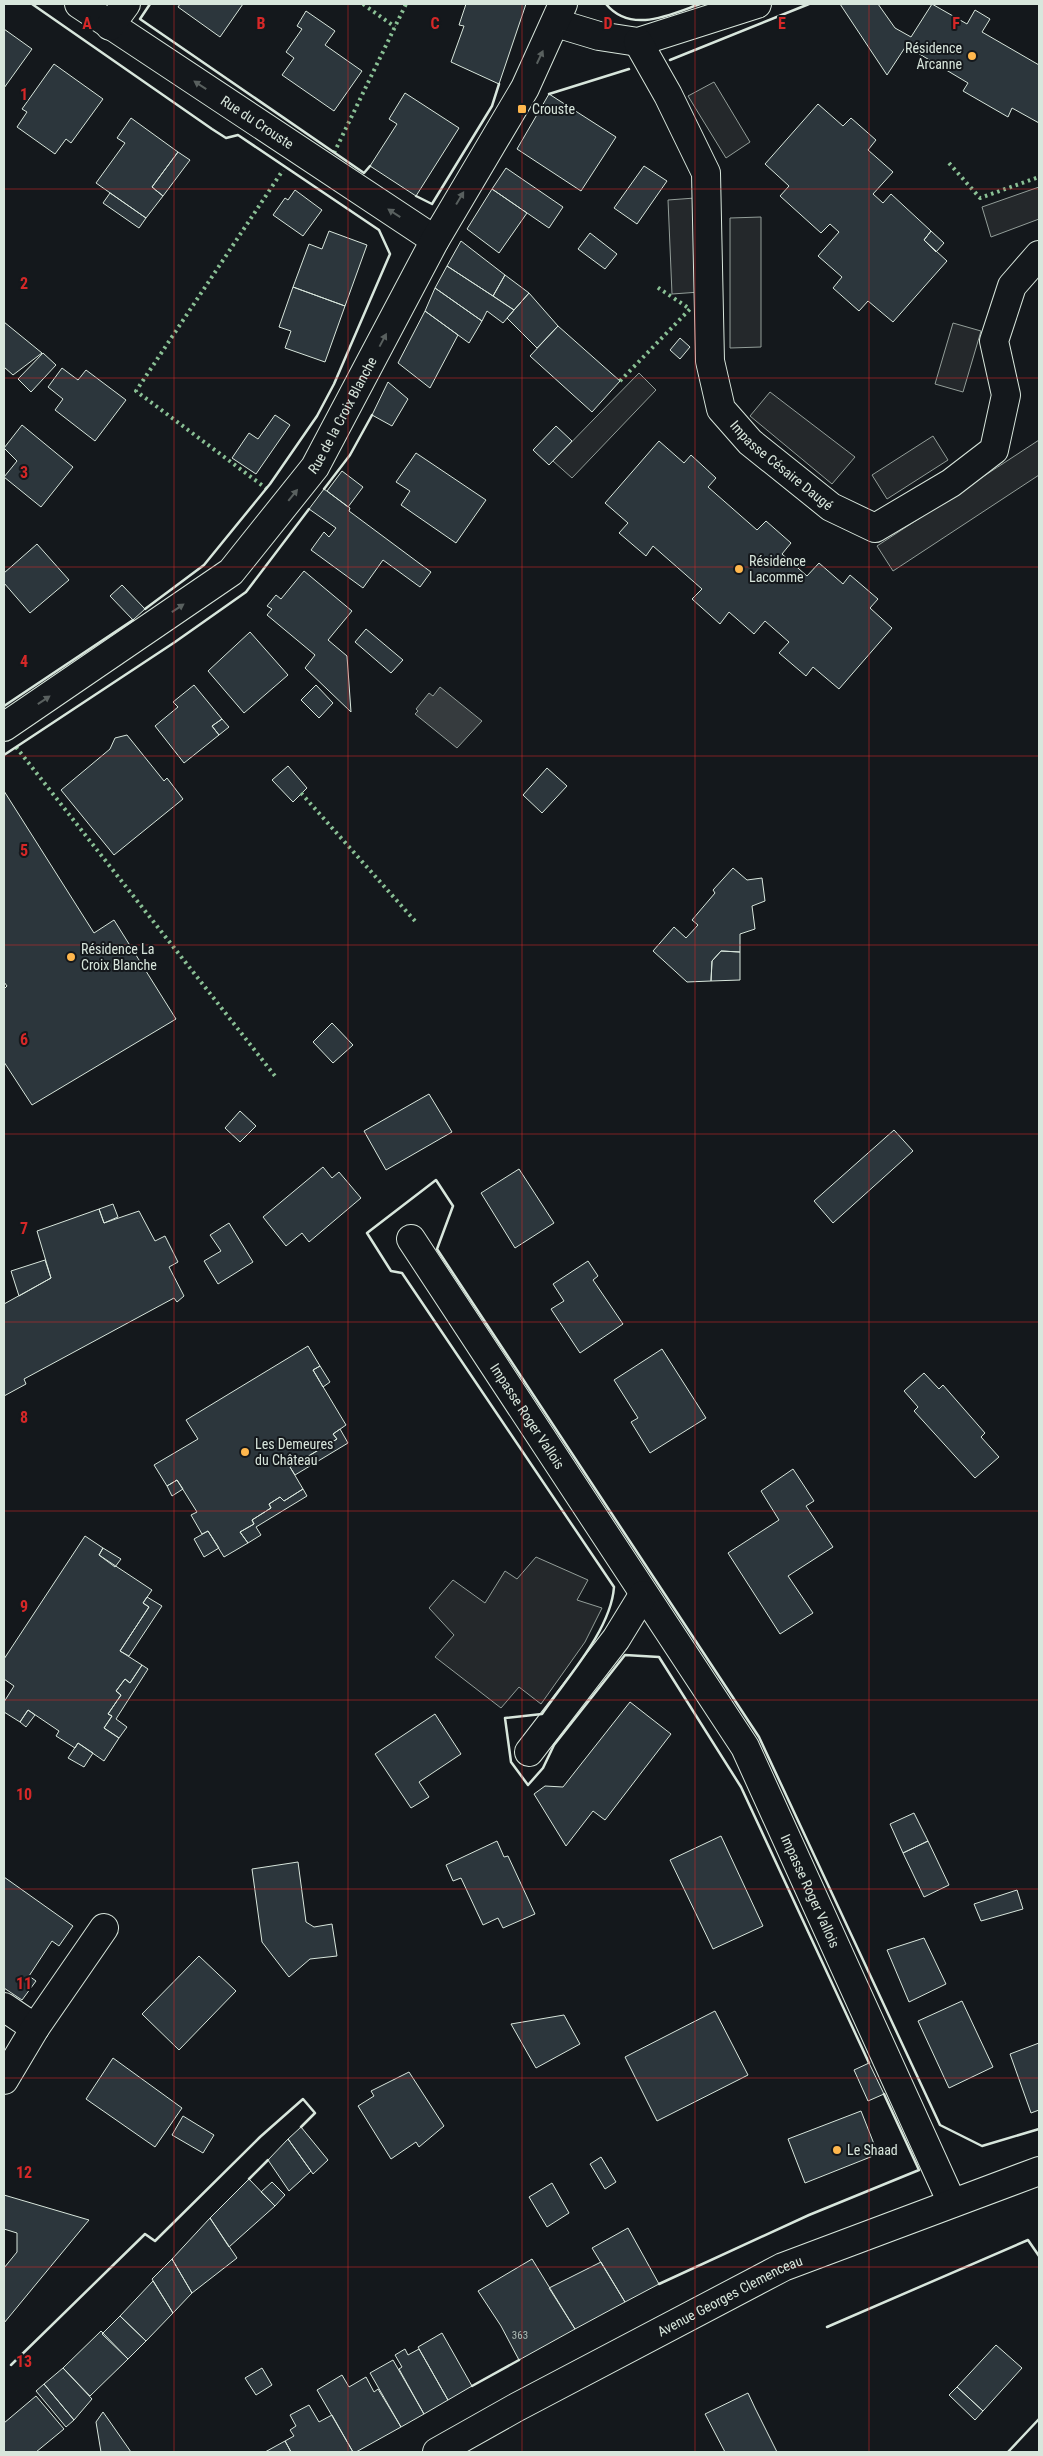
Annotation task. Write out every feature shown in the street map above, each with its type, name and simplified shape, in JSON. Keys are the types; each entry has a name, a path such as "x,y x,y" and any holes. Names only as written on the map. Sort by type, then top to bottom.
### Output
{"street":[{"name":"Rue du Crouste","path":"79,4 435,240"},
{"path":"110,26 126,4"},
{"path":"560,14 599,36 638,42 757,4"},
{"name":"Rue de la Croix Blanche","path":"4,727 232,572 315,467 435,240 526,88 560,14"},
{"name":"Impasse Césaire Daugé","path":"638,42 668,95 706,173 710,361 721,409 750,442 830,507 875,528 951,483 994,450 1006,395 994,341 1012,286 1039,255"},
{"name":"Impasse Roger Vallois","path":"411,1239 643,1595 745,1747 952,2203"},
{"path":"529,1752 616,1639 643,1595"},
{"path":"4,2080 35,2028 104,1928"},
{"path":"4,2007 35,2028"},
{"name":"Avenue Georges Clemenceau","path":"437,2452 517,2407 783,2267 1039,2171"}],"shaded area":[{"path":"714,82 750,142 726,158 688,96"},
{"path":"1039,187 1039,219 991,237 982,207"},
{"path":"695,198 700,292 672,294 668,200"},
{"path":"761,217 761,347 730,348 730,218"},
{"path":"953,323 981,331 963,392 935,384"},
{"path":"639,373 656,390 572,478 553,461"},
{"path":"770,392 855,457 832,484 750,416"},
{"path":"933,436 948,460 887,499 872,475"},
{"path":"1039,440 1039,475 893,571 877,546"},
{"path":"440,687 482,721 457,748 415,714 418,711 416,709 429,693 433,696"},
{"path":"536,1557 588,1580 577,1600 602,1608 585,1642 541,1704 519,1687 501,1708 435,1657 454,1635 429,1608 453,1580 485,1603 505,1571 517,1579"}],"building":[{"path":"180,4 243,4 220,37 178,7"},
{"path":"466,4 526,4 499,84 451,62 464,26 459,25"},
{"name":"Résidence Arcanne","path":"840,4 878,4 895,28 911,37 932,4 967,24 975,10 990,19 982,32 1039,65 1039,123 1012,108 1008,117 963,91 968,83 906,46 887,75"},
{"path":"306,11 335,31 325,45 362,71 334,111 282,75 294,58 286,52 302,29 297,26"},
{"path":"4,29 32,49 4,88"},
{"path":"54,64 103,99 71,143 66,139 55,154 17,127 27,112 22,109"},
{"path":"405,93 459,128 416,196 370,166 397,124 389,119"},
{"path":"549,94 616,137 581,191 517,149"},
{"path":"818,104 843,126 851,118 876,140 868,150 893,172 873,194 883,203 891,194 931,231 924,240 947,261 893,322 868,301 859,311 833,288 842,277 818,256 839,232 830,224 821,233 780,196 789,186 765,164"},
{"path":"131,118 178,152 152,187 163,196 146,218 96,183 125,143 117,138"},
{"path":"178,152 190,160 163,196 152,187"},
{"path":"644,166 667,181 637,224 614,208"},
{"path":"506,168 563,207 549,228 492,189"},
{"path":"492,189 527,213 499,253 467,229"},
{"path":"295,190 322,210 303,236 273,215 285,198 288,200"},
{"path":"110,193 146,218 139,228 103,203"},
{"path":"329,231 367,245 345,306 293,287 309,244 322,249"},
{"path":"931,231 944,243 936,252 924,240"},
{"path":"590,233 617,254 605,269 578,249"},
{"path":"461,241 505,275 493,296 447,266"},
{"path":"447,266 514,310 503,323 487,311 482,321 435,288"},
{"path":"505,275 529,293 514,310 493,296"},
{"path":"293,287 345,306 325,362 285,348 291,331 279,327"},
{"path":"435,288 482,321 469,343 425,311"},
{"path":"529,293 558,326 537,348 507,318"},
{"path":"425,311 458,335 430,388 398,363"},
{"path":"4,322 42,353 13,375 4,367"},
{"path":"558,326 620,381 592,412 530,356"},
{"path":"680,338 690,347 680,359 670,350"},
{"path":"43,353 56,365 31,392 18,379"},
{"path":"62,368 78,380 86,370 126,400 95,441 55,410 63,399 48,387"},
{"path":"388,382 408,399 392,426 372,415"},
{"path":"275,415 290,425 256,474 232,458 249,433 258,439"},
{"path":"22,425 73,467 41,507 4,477 17,461 4,448"},
{"path":"556,426 572,441 549,465 533,450"},
{"name":"Résidence Lacomme","path":"659,441 684,463 691,455 716,478 708,487 757,530 766,521 791,543 782,554 807,576 819,563 843,584 850,575 878,599 870,608 892,628 839,689 813,667 806,676 779,653 789,642 765,621 754,634 729,612 720,624 692,599 702,589 653,546 646,556 619,533 628,523 605,503"},
{"path":"416,453 486,500 456,543 401,505 410,491 396,482"},
{"path":"342,471 363,487 348,507 327,491"},
{"path":"324,489 350,508 349,511 431,572 420,587 383,560 363,588 311,550 324,532 329,537 336,528 309,509"},
{"path":"37,544 69,580 30,613 4,583 4,573"},
{"path":"304,571 352,611 328,640 347,656 351,712 305,668 315,655 267,615 272,609 267,606 276,595 281,599"},
{"path":"122,585 145,609 133,620 110,596"},
{"path":"366,629 403,660 391,673 355,642"},
{"path":"250,632 288,675 244,713 208,671"},
{"path":"194,685 222,719 212,726 219,735 184,763 155,726 178,707 173,702"},
{"path":"316,685 333,703 319,718 301,700"},
{"path":"222,719 229,727 219,735 212,726"},
{"path":"127,735 164,781 167,778 183,799 114,855 61,790 110,749 115,738"},
{"path":"288,766 307,788 293,802 272,780"},
{"path":"547,768 567,786 542,813 523,795"},
{"name":"Résidence La Croix Blanche","path":"4,791 94,933 114,920 176,1019 32,1105 4,1062 4,989 7,986 4,982"},
{"path":"733,868 747,880 762,878 765,901 752,906 755,929 740,934 740,952 721,951 712,961 711,981 687,982 653,951 674,927 686,938 698,925 692,920 715,893 713,890"},
{"path":"721,951 740,952 740,980 711,981 712,961"},
{"path":"332,1023 353,1045 333,1063 313,1042"},
{"path":"429,1094 452,1132 386,1170 364,1131"},
{"path":"240,1111 256,1126 240,1142 225,1128"},
{"path":"894,1130 913,1151 833,1223 814,1201"},
{"path":"323,1167 332,1178 339,1172 361,1198 309,1242 302,1233 286,1246 263,1217"},
{"path":"519,1169 554,1223 515,1248 481,1193"},
{"path":"113,1204 118,1217 104,1223 99,1209"},
{"path":"99,1209 104,1223 139,1211 155,1241 165,1236 178,1262 169,1267 184,1296 177,1302 174,1298 24,1379 26,1384 4,1396 4,1304 51,1278 37,1231"},
{"path":"229,1223 253,1262 218,1284 204,1261 221,1251 210,1235"},
{"path":"45,1260 51,1278 19,1296 11,1271"},
{"path":"588,1261 598,1276 593,1280 623,1324 580,1353 551,1309 564,1301 553,1284"},
{"name":"Les Demeures du Château","path":"308,1346 320,1366 313,1370 346,1425 333,1434 337,1439 290,1467 303,1489 284,1501 280,1497 269,1504 271,1508 252,1520 254,1524 240,1532 248,1543 224,1557 208,1531 202,1534 191,1515 197,1512 177,1480 167,1486 154,1465 198,1439 186,1420"},
{"path":"662,1349 706,1418 650,1453 631,1422 638,1418 614,1380"},
{"path":"320,1366 330,1382 323,1387 313,1370"},
{"path":"924,1373 939,1389 943,1385 985,1433 981,1437 999,1457 975,1478 914,1411 918,1407 904,1391"},
{"path":"340,1429 348,1443 295,1475 290,1467 337,1439 333,1434"},
{"path":"793,1469 814,1501 806,1506 833,1547 788,1576 813,1613 780,1634 728,1553 779,1520 761,1491"},
{"path":"177,1480 183,1489 172,1496 167,1486"},
{"path":"303,1489 307,1496 256,1527 261,1535 248,1543 240,1532 254,1524 252,1520 271,1508 269,1504 280,1497 284,1501"},
{"path":"208,1531 219,1548 204,1557 194,1539"},
{"path":"85,1536 103,1548 99,1555 152,1590 143,1603 149,1607 120,1651 142,1665 130,1683 125,1679 116,1691 121,1695 108,1714 112,1716 104,1728 119,1738 104,1761 78,1743 75,1748 56,1736 59,1731 28,1710 20,1722 4,1712 4,1702 14,1686 4,1679 4,1659"},
{"path":"103,1548 121,1559 115,1567 99,1555"},
{"path":"147,1597 162,1606 129,1656 120,1651 149,1607 143,1603"},
{"path":"142,1665 148,1669 116,1719 127,1727 119,1738 104,1728 112,1716 108,1714 121,1695 116,1691 125,1679 130,1683"},
{"path":"630,1702 671,1734 605,1820 593,1811 566,1846 534,1794 545,1786 563,1787"},
{"path":"28,1710 35,1715 26,1727 20,1722"},
{"path":"435,1714 461,1754 419,1782 429,1797 411,1808 375,1754"},
{"path":"78,1743 93,1753 84,1767 68,1758"},
{"path":"914,1813 928,1841 903,1853 890,1824"},
{"path":"721,1836 763,1926 713,1949 670,1860"},
{"path":"497,1841 504,1857 508,1856 535,1914 503,1928 498,1918 483,1925 461,1878 453,1881 446,1865"},
{"path":"928,1841 949,1885 924,1897 903,1853"},
{"path":"298,1862 306,1922 314,1927 332,1924 337,1956 310,1959 289,1977 262,1942 252,1869"},
{"path":"4,1877 73,1926 59,1946 52,1941 29,1976 36,1981 22,2000 4,1988"},
{"path":"1017,1890 1023,1909 981,1921 974,1904"},
{"path":"924,1938 946,1984 909,2002 887,1950"},
{"path":"199,1956 236,1991 179,2050 142,2014"},
{"path":"962,2001 993,2067 949,2088 918,2021"},
{"path":"715,2011 748,2075 657,2121 625,2057"},
{"path":"564,2015 580,2044 536,2068 511,2024"},
{"path":"1039,2043 1039,2110 1031,2113 1010,2054"},
{"path":"113,2058 182,2108 155,2147 86,2099"},
{"path":"869,2063 884,2094 868,2101 854,2070"},
{"path":"409,2072 444,2126 419,2147 416,2142 391,2159 358,2106 374,2096 371,2091"},
{"path":"861,2111 878,2154 805,2183 788,2139"},
{"path":"183,2116 214,2135 203,2153 172,2135"},
{"path":"301,2127 328,2160 313,2174 288,2139"},
{"path":"288,2139 311,2171 289,2191 268,2160"},
{"path":"601,2157 616,2182 605,2189 590,2164"},
{"path":"249,2179 275,2206 229,2247 210,2218"},
{"path":"272,2182 285,2195 275,2206 261,2192"},
{"path":"552,2183 569,2213 547,2227 529,2197"},
{"path":"4,2195 89,2220 4,2323 4,2268 17,2252 17,2233 4,2229"},
{"path":"210,2218 237,2258 192,2293 172,2259"},
{"path":"628,2228 659,2284 625,2302 592,2248"},
{"path":"172,2259 192,2293 173,2313 152,2279"},
{"path":"532,2259 575,2329 519,2360 501,2326 478,2291"},
{"path":"601,2262 625,2302 575,2329 549,2288"},
{"path":"153,2281 173,2313 146,2341 120,2316"},
{"path":"120,2316 146,2341 128,2359 102,2334"},
{"path":"101,2331 128,2359 90,2396 63,2368"},
{"path":"442,2333 472,2386 448,2400 418,2347"},
{"path":"996,2345 1022,2368 983,2411 957,2387"},
{"path":"405,2349 408,2355 419,2349 448,2400 424,2414 399,2369 402,2367 395,2355"},
{"path":"393,2360 424,2414 401,2427 370,2373"},
{"path":"63,2368 92,2399 74,2420 44,2384"},
{"path":"262,2368 272,2385 256,2395 245,2378"},
{"path":"342,2375 349,2387 366,2377 374,2392 378,2389 401,2427 353,2452 317,2390"},
{"path":"44,2384 74,2420 66,2427 36,2391"},
{"path":"957,2387 983,2411 975,2420 949,2395"},
{"path":"748,2393 777,2452 725,2452 705,2414"},
{"path":"36,2396 64,2429 36,2452 4,2452 4,2423"},
{"path":"309,2405 319,2422 332,2415 353,2452 291,2452 285,2441 294,2436 290,2430 296,2426 290,2415"},
{"path":"103,2412 131,2452 101,2452 96,2422"},
{"path":"285,2441 291,2452 265,2452"}],"hedge":[{"path":"363,4 395,27"},
{"path":"334,153 406,4"},
{"path":"949,163 980,198 1039,177"},
{"path":"267,489 136,391 283,170"},
{"path":"620,381 690,309 657,287"},
{"path":"16,747 275,1076"},
{"path":"301,793 415,921"}],"wall":[{"path":"32,4 212,129 226,138 238,135 379,230 390,254 334,384 317,416 270,484 204,565 145,609"},
{"path":"150,4 140,19 364,173 370,166"},
{"path":"606,4 616,13 627,18 639,20 663,17 700,4"},
{"path":"670,60 809,4"},
{"path":"549,94 629,69"},
{"path":"416,196 432,204 492,106 499,84"},
{"path":"324,489 350,455 372,415"},
{"path":"4,755 175,642 246,592 309,509"},
{"path":"4,706 133,620"},
{"path":"869,2063 741,1787 659,1657 625,1655 554,1745 543,1768 528,1785 511,1762 505,1718 542,1714 575,1670 596,1637 605,1620 614,1587 402,1273 391,1271 367,1233 436,1180 453,1206 437,1249 759,1737 940,2125 982,2146 1039,2129"},
{"path":"659,2284 809,2215 919,2170 884,2094"},
{"path":"11,2365 145,2234 155,2241 260,2137 303,2099 315,2113 301,2127"},
{"path":"249,2179 268,2160"},
{"path":"827,2327 1028,2240 1039,2256"},
{"path":"472,2386 519,2360"},
{"path":"1008,2452 1039,2419"}],"place":[{"name":"Résidence Arcanne","path":"972,56"},
{"name":"Crouste","path":"522,109"},
{"name":"Résidence Lacomme","path":"739,569"},
{"name":"Résidence La Croix Blanche","path":"71,957"},
{"name":"Les Demeures du Château","path":"245,1452"},
{"name":"Le Shaad","path":"837,2150"}]}
